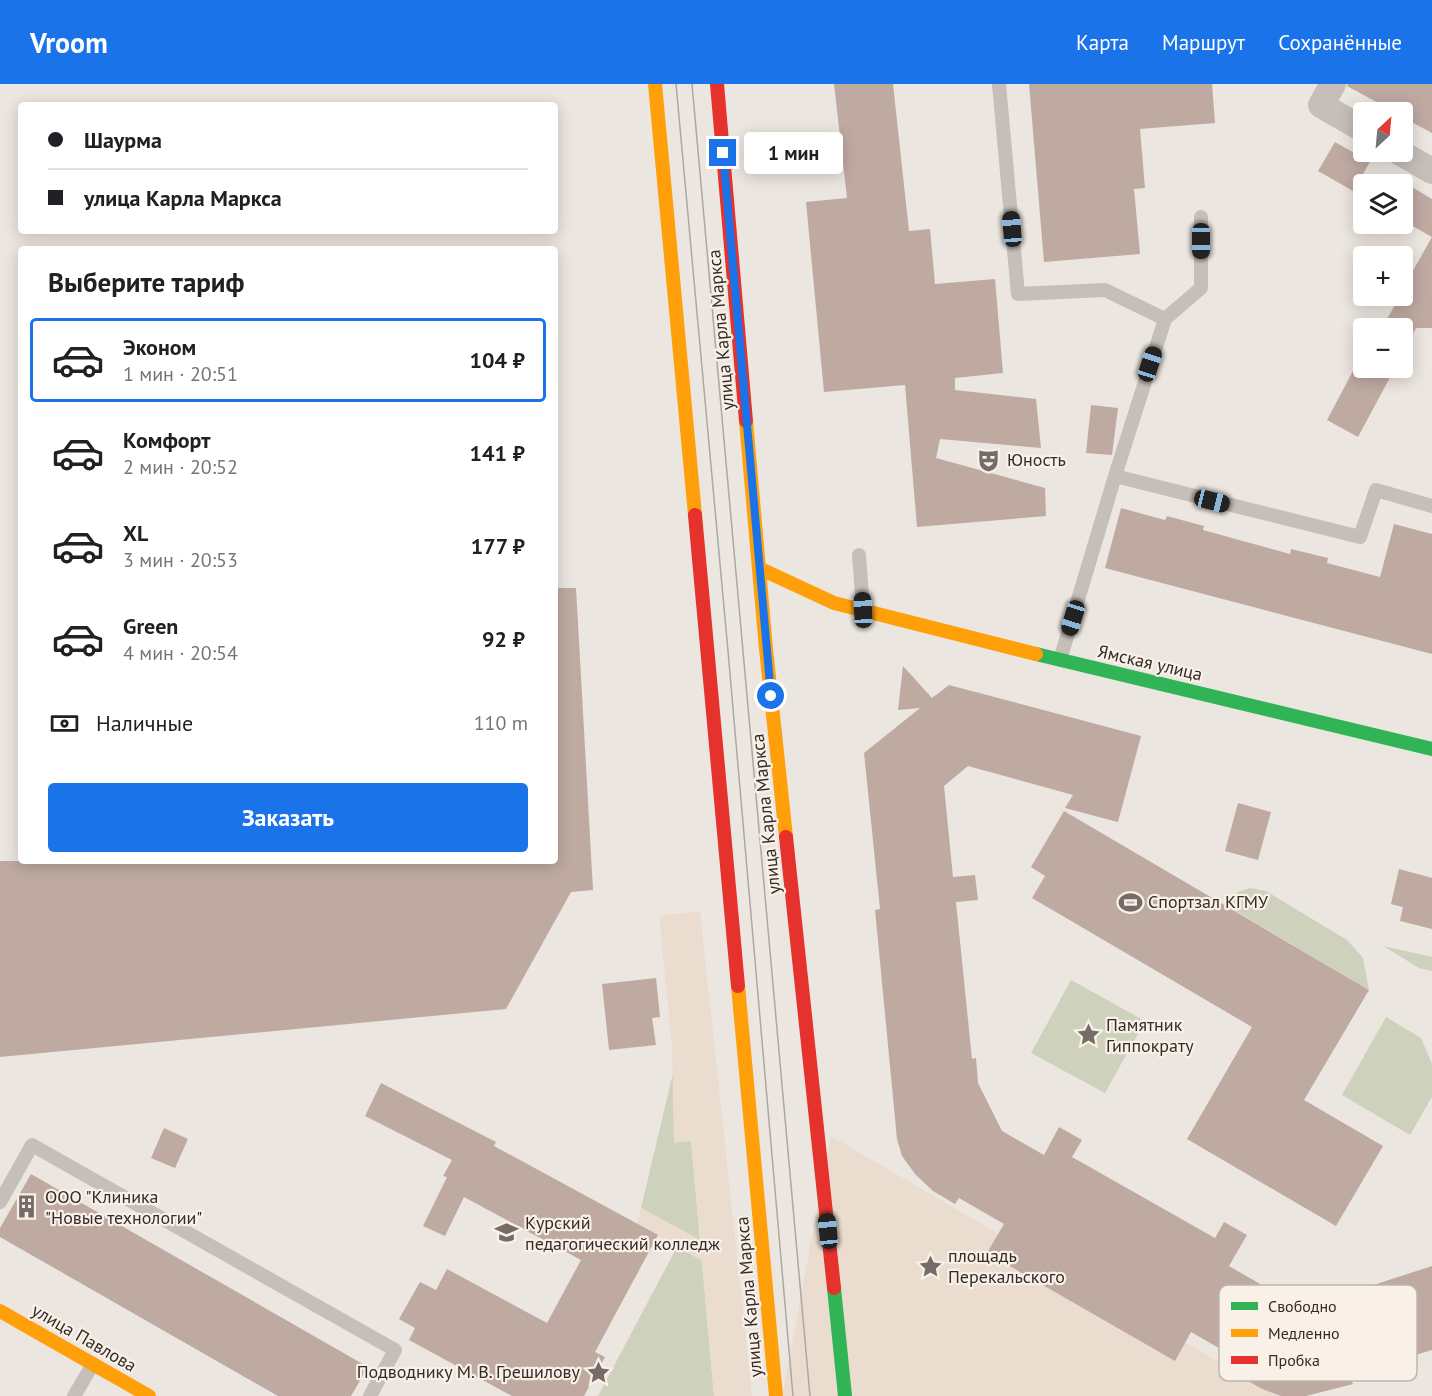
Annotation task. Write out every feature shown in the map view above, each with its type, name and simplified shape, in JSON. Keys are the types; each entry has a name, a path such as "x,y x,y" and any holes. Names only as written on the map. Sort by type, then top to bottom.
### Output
{"main road":[{"name":"улица Карла Маркса","path":"655,84 776,1396"},
{"name":"улица Карла Маркса","path":"717,84 761,569 766,649 845,1396"},
{"name":"Ямская улица","path":"761,569 834,603 1432,749"},
{"name":"улица Павлова","path":"0,1311 149,1396"}],"street":[{"path":"1333,84 1321,105 1353,124"},
{"path":"1413,160 1432,171"}],"lane":[{"path":"999,84 1018,294 1105,290 1165,319"},
{"path":"1060,660 1165,319 1201,288 1201,217"},
{"path":"1115,476 1360,537 1376,490 1432,506"},
{"path":"860,555 863,610"},
{"path":"0,1202 32,1146 395,1350 370,1396"},
{"path":"74,1396 93,1364"}],"green space":[{"path":"1250,888 1266,891 1347,940 1363,958 1369,990 1229,907 1238,892"},
{"path":"1383,946 1432,957 1432,971 1419,968"},
{"path":"1071,980 1145,1021 1105,1093 1031,1053"},
{"path":"1386,1017 1421,1038 1432,1064 1432,1097 1410,1135 1342,1095"},
{"path":"673,1073 674,1142 691,1141 714,1396 598,1396 685,1232 641,1208"}],"shaded area":[{"path":"700,911 752,1396 714,1396 702,1261 637,1224 641,1208 700,1240 691,1141 674,1143 672,1048 659,916"},
{"name":"площадь Перекальского","path":"831,1136 1219,1362 1219,1381 1251,1381 1277,1396 782,1396"}],"building":[{"path":"834,84 893,84 909,231 930,229 935,284 995,279 1003,373 955,378 955,390 1036,399 1041,448 940,439 936,458 1045,488 1046,516 917,527 905,385 824,392 806,202 847,198"},
{"path":"1029,84 1212,84 1215,123 1140,129 1145,188 1134,189 1140,254 1044,262"},
{"path":"1348,84 1432,84 1432,133 1413,123 1413,102 1377,102 1347,86"},
{"path":"1335,142 1353,152 1353,162 1370,162 1363,174 1353,174 1353,191 1318,171"},
{"path":"1413,188 1432,199 1432,237 1413,226"},
{"path":"1432,237 1432,328 1416,328 1413,333 1413,318 1388,318 1394,306 1413,306 1413,271"},
{"path":"1353,371 1353,378 1390,378 1358,437 1327,420"},
{"path":"1091,405 1118,408 1112,455 1086,453"},
{"path":"1121,508 1165,520 1167,516 1204,526 1203,530 1290,554 1291,549 1328,558 1327,563 1380,577 1394,524 1432,534 1432,654 1105,568"},
{"path":"558,588 576,588 593,890 571,892 506,1009 0,1057 0,861 18,861 18,864 558,864"},
{"path":"903,666 932,698 949,685 1141,736 1118,822 1065,808 1073,795 968,766 944,786 953,877 975,875 978,900 956,902 972,1059 976,1058 978,1083 1002,1131 1044,1155 1059,1127 1082,1140 1072,1157 1215,1238 1224,1222 1247,1235 1229,1266 1262,1285 1219,1285 1219,1348 1191,1332 1175,1361 987,1253 1004,1224 959,1198 955,1204 933,1191 915,1174 902,1156 897,1139 875,910 880,909 864,753 920,708 898,710"},
{"path":"1238,803 1271,812 1258,860 1225,851"},
{"path":"1064,811 1369,990 1304,1100 1383,1146 1336,1226 1187,1139 1252,1027 1032,898 1045,876 1031,867"},
{"path":"1399,869 1432,878 1432,929 1400,921 1403,907 1391,904"},
{"path":"656,978 660,1017 652,1018 656,1045 609,1050 602,984"},
{"path":"381,1083 496,1142 494,1146 658,1235 595,1352 605,1357 584,1396 512,1396 409,1340 415,1328 399,1319 420,1282 436,1290 447,1269 547,1323 581,1260 464,1197 445,1236 423,1226 447,1177 443,1176 452,1160 365,1116"},
{"path":"164,1128 188,1139 175,1168 151,1158"},
{"path":"31,1174 368,1367 351,1396 278,1396 0,1237 0,1228"},
{"path":"1432,1266 1432,1350 1417,1355 1417,1285 1373,1285"},
{"path":"1248,1381 1352,1381 1353,1384 1306,1396 1281,1396"}],"tram line":[{"path":"676,84 793,1396"},
{"path":"692,84 810,1396"}],"traffic: fast":[{"path":"1036,654 1432,749"},
{"path":"834,1288 845,1396"}],"traffic: slow":[{"path":"655,84 695,515"},
{"path":"746,421 766,649 786,837"},
{"path":"761,569 834,603 1036,654"},
{"path":"738,986 776,1396"},
{"path":"0,1311 149,1396"}],"traffic: jam":[{"path":"717,84 746,421"},
{"path":"695,515 738,986"},
{"path":"786,837 834,1288"}],"place":[{"name":"Юность","path":"989,460"},
{"name":"Спортзал КГМУ","path":"1130,902"},
{"name":"Памятник Гиппократу","path":"1088,1035"},
{"name":"ООО \"Клиника \"Новые технологии\"","path":"27,1207"},
{"name":"Курский педагогический колледж","path":"507,1233"},
{"name":"площадь Перекальского","path":"930,1266"},
{"name":"Подводнику М. В. Грешилову","path":"598,1372"}],"route":[{"path":"723,153 771,696"}]}
